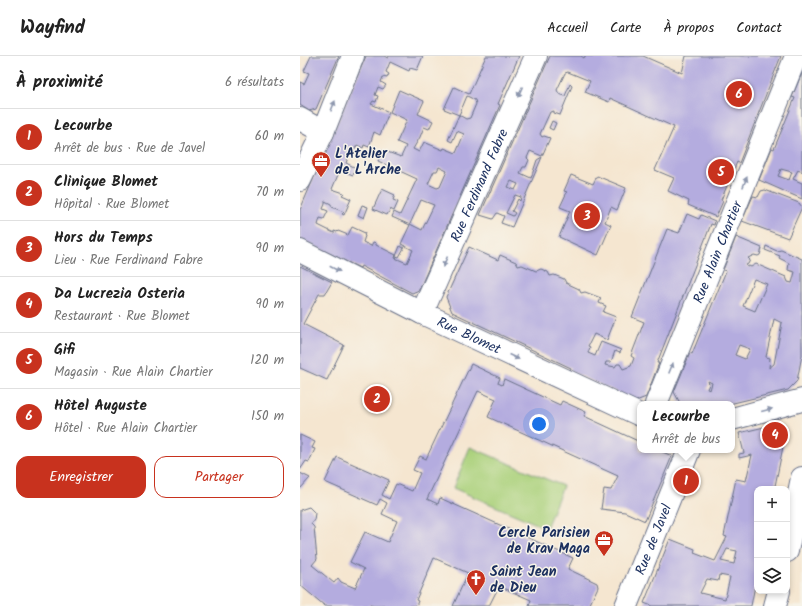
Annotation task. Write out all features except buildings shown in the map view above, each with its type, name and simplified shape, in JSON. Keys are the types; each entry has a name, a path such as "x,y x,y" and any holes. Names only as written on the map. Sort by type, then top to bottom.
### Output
{"street":[{"path":"300,180 323,132 353,56"},
{"name":"Rue Ferdinand Fabre","path":"422,313 536,56"},
{"name":"Rue Alain Chartier","path":"657,401 796,56"},
{"path":"300,119 323,132"},
{"name":"Rue Blomet","path":"300,251 422,313 637,414"},
{"path":"735,418 802,400"},
{"name":"Rue de Javel","path":"626,606 688,453"},
{"path":"790,545 797,530 802,478"},
{"path":"775,606 778,594"}],"green space":[{"path":"470,447 563,486 546,528 453,488"}],"place":[{"name":"Hôtel Auguste","path":"739,94"},
{"name":"Gifi","path":"721,172"},
{"name":"L'Atelier de L'Arche","path":"321,178"},
{"name":"Hors du Temps","path":"587,216"},
{"name":"Clinique Blomet","path":"377,399"},
{"name":"Da Lucrezia Osteria","path":"775,435"},
{"name":"Lecourbe","path":"686,481"},
{"name":"Cercle Parisien de Krav Maga","path":"604,557"},
{"name":"Saint Jean de Dieu","path":"476,596"}]}
